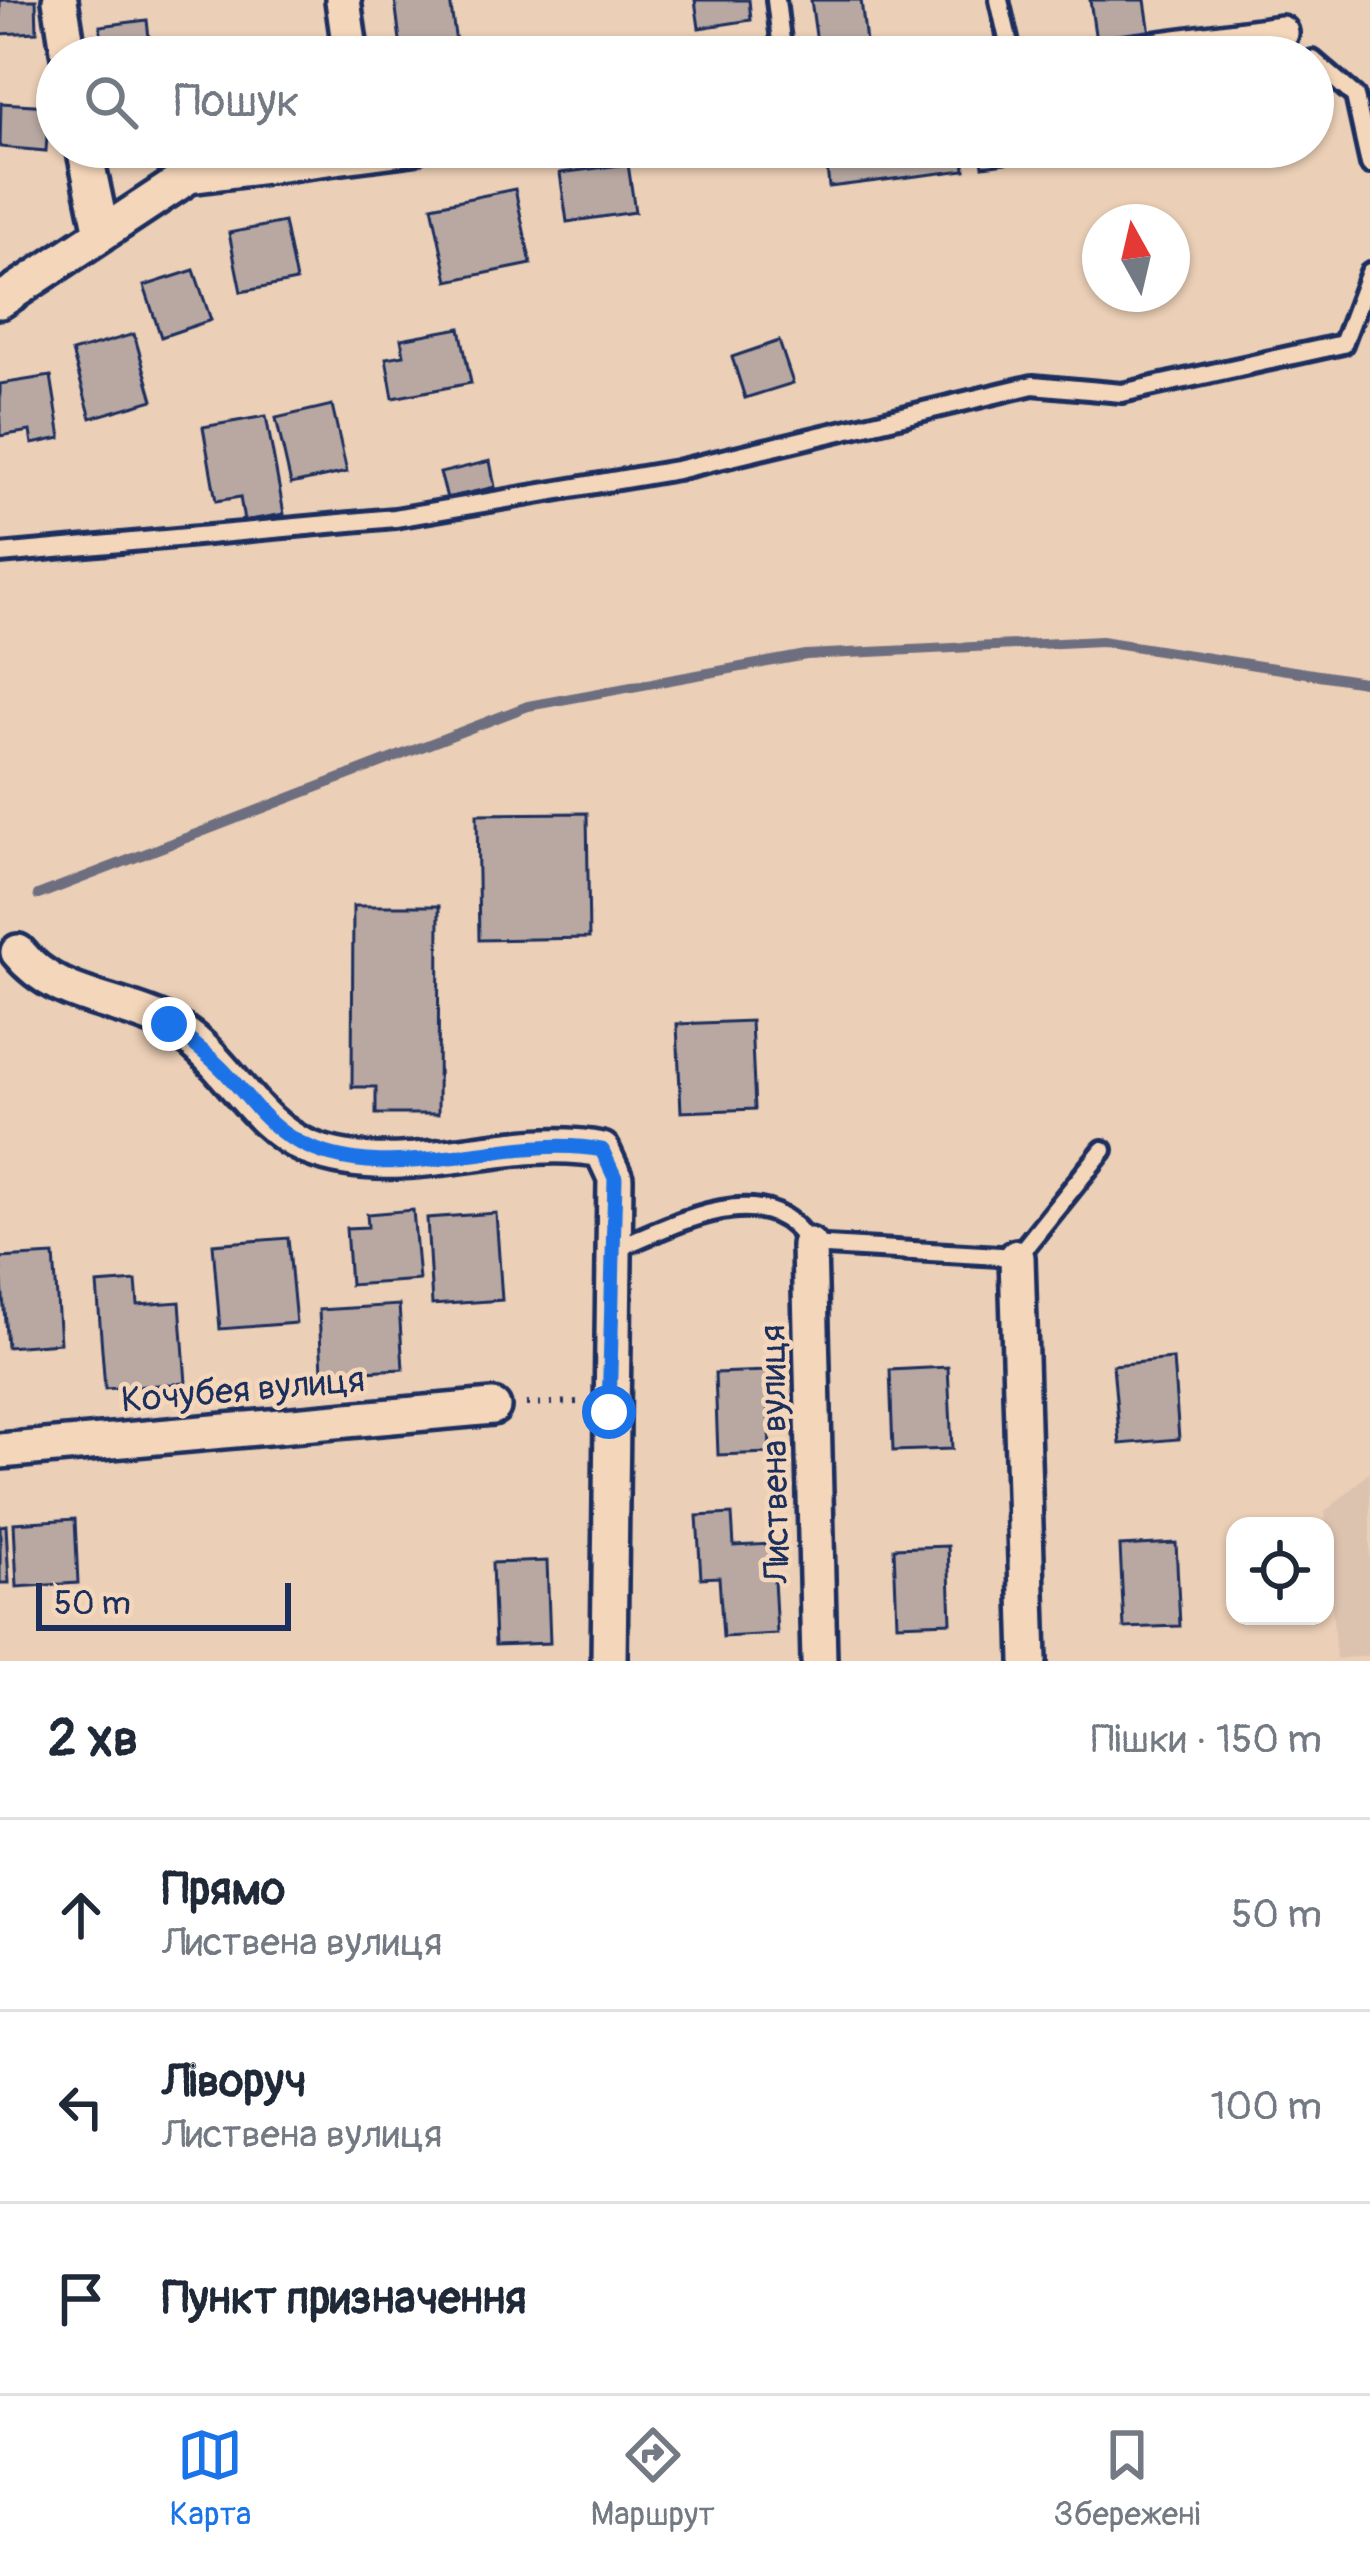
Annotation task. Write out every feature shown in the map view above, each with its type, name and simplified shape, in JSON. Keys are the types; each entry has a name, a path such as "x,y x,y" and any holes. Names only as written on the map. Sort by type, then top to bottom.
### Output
{"street":[{"path":"60,0 66,36"},
{"path":"344,0 348,36"},
{"path":"1258,36 1281,33"},
{"path":"88,168 102,233"},
{"path":"0,301 189,176 242,168"},
{"path":"17,952 39,978 169,1024 218,1064 286,1135 310,1148 390,1161 567,1143 602,1150 615,1178 609,1661"},
{"name":"Листвена вулиця","path":"809,1245 819,1661"},
{"path":"1017,1257 1029,1661"},
{"name":"Кочубея вулиця","path":"0,1451 493,1407"}],"lane":[{"path":"776,0 780,36"},
{"path":"999,0 1007,36"},
{"path":"1281,33 1284,36"},
{"path":"1334,78 1355,96 1370,164"},
{"path":"0,554 395,518 677,470 1033,385 1122,393 1343,344 1370,272"},
{"path":"615,1249 730,1208 783,1217 799,1228 809,1245 1017,1257 1103,1150"}],"path":[{"path":"493,1407 572,1400 609,1412"}],"shaded area":[{"path":"1370,1472 1370,1655 1336,1659 1334,1517 1325,1517 1325,1512"}],"building":[{"path":"0,0 36,0 37,32 0,34"},
{"path":"395,0 450,0 455,36 399,36"},
{"path":"695,0 749,0 751,20 699,28"},
{"path":"811,0 861,0 865,36 816,36"},
{"path":"1090,0 1145,0 1150,34 1095,36"},
{"path":"147,20 149,36 101,36 100,26"},
{"path":"1,103 36,105 36,150 0,147"},
{"path":"629,168 635,212 567,222 560,173"},
{"path":"827,168 965,168 965,170 829,187"},
{"path":"515,189 531,264 448,281 432,206"},
{"path":"284,222 296,281 241,292 229,233"},
{"path":"194,270 211,320 161,337 144,286"},
{"path":"460,328 471,383 393,398 386,358 404,355 401,339"},
{"path":"134,334 153,400 91,418 72,352"},
{"path":"779,341 793,383 745,398 732,357"},
{"path":"51,376 61,438 32,444 30,431 0,436 0,384"},
{"path":"332,405 347,472 291,484 276,418"},
{"path":"266,416 284,514 244,521 240,497 216,501 203,427"},
{"path":"490,461 495,487 447,498 440,473"},
{"path":"587,813 589,938 479,940 477,814"},
{"path":"353,906 439,906 438,1114 376,1114 376,1087 352,1087"},
{"path":"751,1021 755,1109 681,1112 677,1024"},
{"path":"413,1210 419,1280 350,1285 346,1228 368,1227 367,1214"},
{"path":"496,1213 502,1300 432,1305 427,1218"},
{"path":"288,1238 296,1323 220,1329 213,1244"},
{"path":"54,1255 60,1343 7,1347 0,1258"},
{"path":"136,1281 138,1305 180,1302 186,1383 105,1389 97,1284"},
{"path":"399,1305 403,1369 322,1373 319,1310"},
{"path":"1173,1359 1179,1439 1120,1444 1113,1365"},
{"path":"948,1367 952,1449 893,1451 890,1370"},
{"path":"767,1371 770,1453 718,1455 715,1373"},
{"path":"732,1514 734,1546 772,1544 777,1634 723,1637 719,1577 701,1578 697,1516"},
{"path":"75,1519 78,1583 17,1587 14,1523"},
{"path":"6,1525 9,1583 0,1583 0,1526"},
{"path":"1176,1543 1180,1626 1124,1628 1120,1546"},
{"path":"948,1546 951,1622 897,1624 894,1548"},
{"path":"547,1561 550,1643 495,1645 492,1563"}],"waterway":[{"path":"38,895 528,706 806,655 1101,641 1370,683"}],"route":[{"path":"169,1024 218,1064 286,1135 310,1148 390,1161 567,1143 602,1150 615,1178 609,1412"}]}
